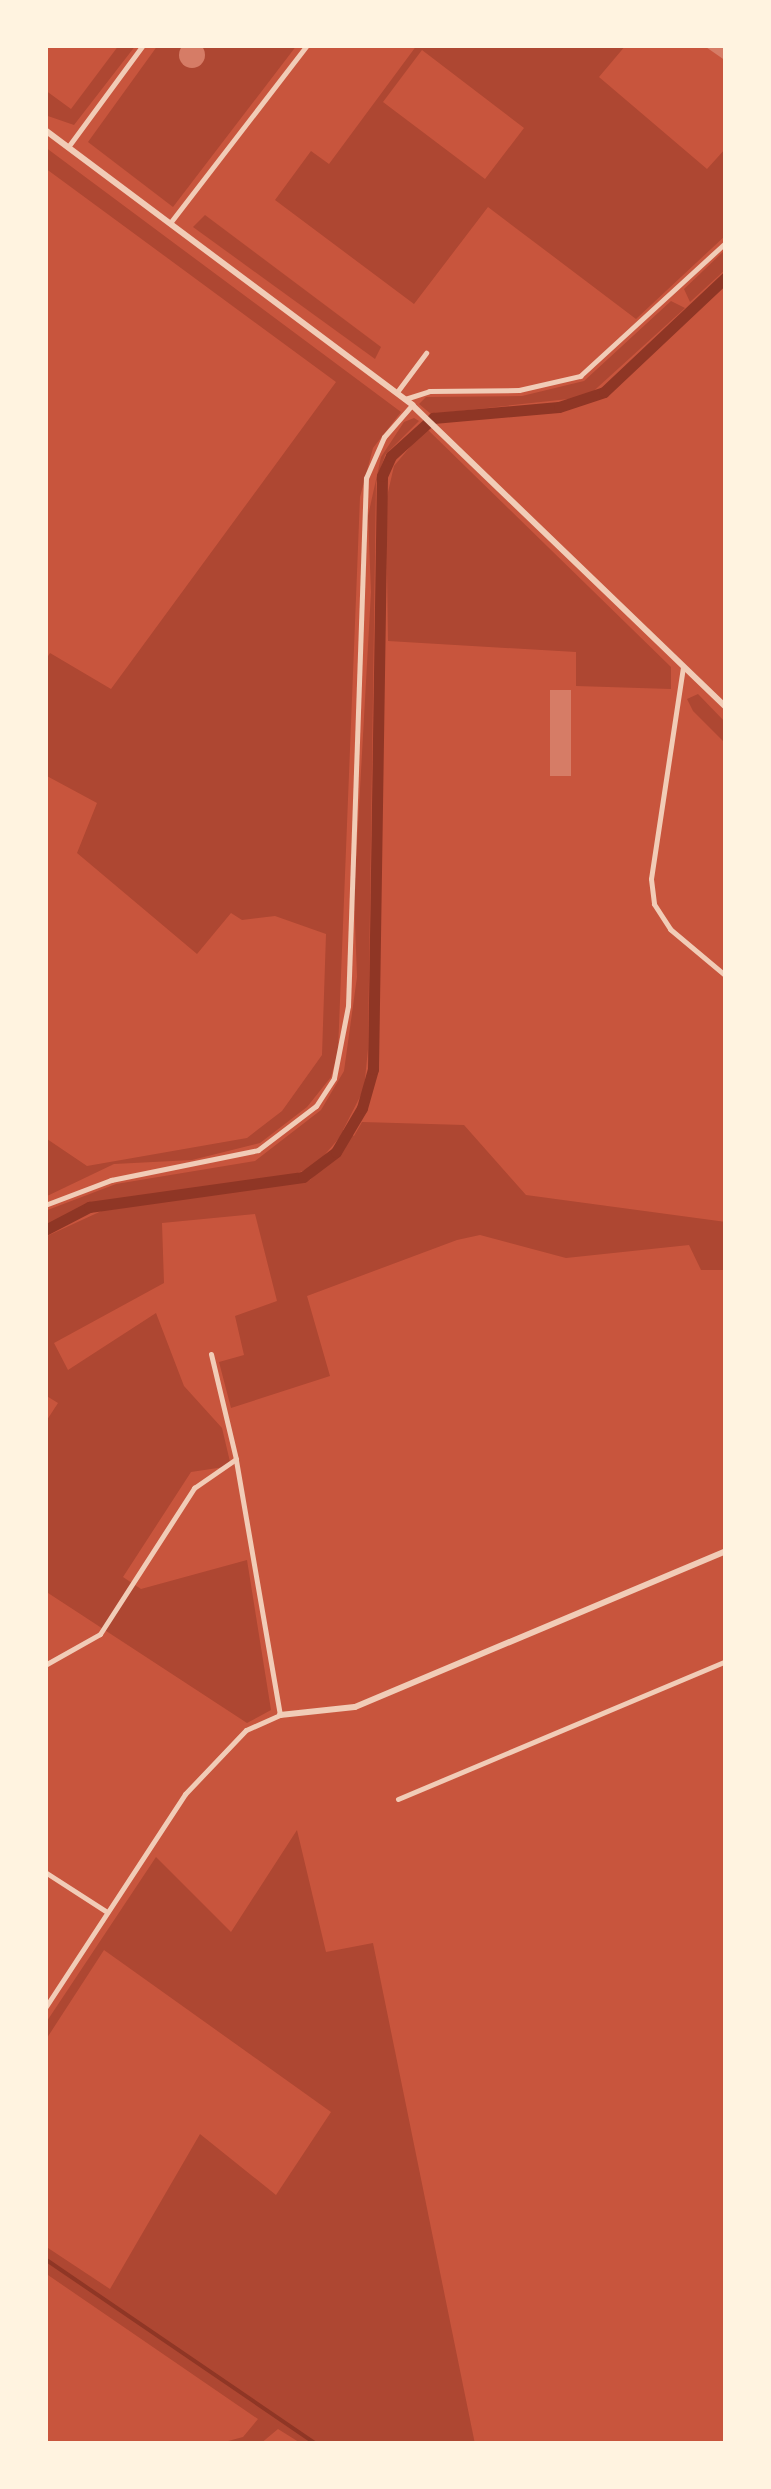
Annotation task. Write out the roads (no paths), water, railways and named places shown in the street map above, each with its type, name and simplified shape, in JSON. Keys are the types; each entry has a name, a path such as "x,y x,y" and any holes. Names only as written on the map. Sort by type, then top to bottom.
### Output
{"street":[{"path":"68,147 143,45"},
{"path":"170,223 308,45"},
{"path":"45,130 421,412 726,706"},
{"path":"45,1204 111,1180 258,1150 316,1106 334,1078 348,1006 366,478 384,437 409,402 430,391 520,390 580,376 726,242"},
{"path":"397,392 426,353"},
{"path":"682,667 651,879 654,904 670,929 726,976"},
{"path":"211,1354 236,1459 280,1715"},
{"path":"45,1665 100,1634 194,1488 236,1459"},
{"path":"45,2008 215,1758 246,1730 280,1715 354,1707 726,1551"},
{"path":"398,1799 726,1661"},
{"path":"45,1872 107,1912"}],"waterway":[{"path":"45,1230 89,1207 303,1177 336,1152 362,1108 373,1069 382,476 391,456 433,418 559,407 604,392 726,277"},
{"path":"45,2259 316,2444"}]}
